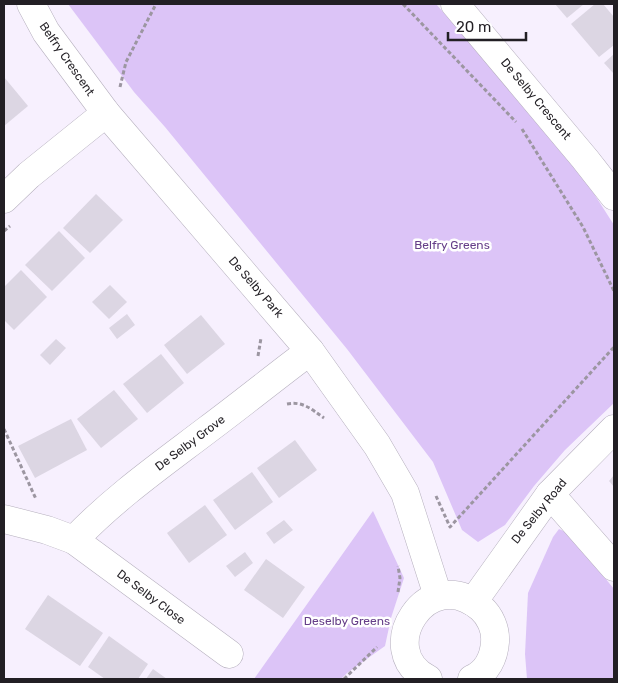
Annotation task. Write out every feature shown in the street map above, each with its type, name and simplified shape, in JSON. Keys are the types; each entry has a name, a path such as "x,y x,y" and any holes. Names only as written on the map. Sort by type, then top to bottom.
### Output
{"street":[{"name":"Belfry Crescent","path":"30,4 46,32 106,113"},
{"name":"De Selby Crescent","path":"455,4 585,158 614,196"},
{"path":"4,199 29,175 106,113"},
{"name":"De Selby Park","path":"106,113 310,351 378,445 406,493 438,596"},
{"name":"De Selby Grove","path":"74,540 89,524 130,488 310,351"},
{"name":"De Selby Road","path":"473,602 550,494 614,428"},
{"path":"550,494 614,567"},
{"name":"De Selby Close","path":"4,519 47,530 74,540 229,654"},
{"path":"411,675 404,638 407,624 414,612 425,602 438,596 450,595 462,597 473,602 484,611 492,624 495,639 494,654 487,667 475,679"}],"path":[{"path":"120,87 126,62 156,4"},
{"path":"403,4 522,128 583,227 614,291"},
{"path":"4,231 10,225"},
{"path":"255,362 262,339 256,331"},
{"path":"435,492 450,527 614,347"},
{"path":"279,408 296,403 305,405 325,420"},
{"path":"4,430 36,499 44,504"},
{"path":"397,596 400,578 398,561"},
{"path":"344,679 375,650 380,641"}],"green space":[{"name":"Belfry Greens","path":"68,4 436,4 568,153 614,225 614,403 565,450 534,486 505,525 478,542 462,530 433,462 347,349 165,127 134,92"},
{"name":"Deselby Greens","path":"373,511 404,578 391,618 385,646 341,679 254,679"},
{"path":"559,529 568,533 614,589 614,679 527,679 525,654 528,593 553,537"}],"building":[{"path":"555,4 584,4 567,18"},
{"path":"595,4 603,4 614,17 614,45 599,57 571,24"},
{"path":"614,54 614,74 604,63"},
{"path":"4,77 28,106 4,126"},
{"path":"96,194 123,220 90,253 63,228"},
{"path":"59,231 85,258 52,291 25,265"},
{"path":"21,270 47,297 14,330 4,320 4,287"},
{"path":"110,285 127,302 109,319 92,302"},
{"path":"127,314 135,325 117,339 109,328"},
{"path":"201,315 225,344 187,374 164,345"},
{"path":"56,339 66,348 50,365 40,355"},
{"path":"161,354 184,383 147,413 123,384"},
{"path":"114,390 138,419 101,448 77,419"},
{"path":"71,419 87,450 35,478 18,446"},
{"path":"295,440 317,470 279,498 257,468"},
{"path":"252,472 273,502 235,530 213,500"},
{"path":"614,475 614,487 609,481"},
{"path":"205,505 227,535 189,563 167,533"},
{"path":"284,520 293,530 274,544 266,533"},
{"path":"245,552 253,563 235,577 226,566"},
{"path":"266,559 305,587 283,618 244,590"},
{"path":"48,595 103,633 80,666 25,629"},
{"path":"109,636 148,664 138,679 105,679 88,667"},
{"path":"153,669 167,679 146,679"}]}
